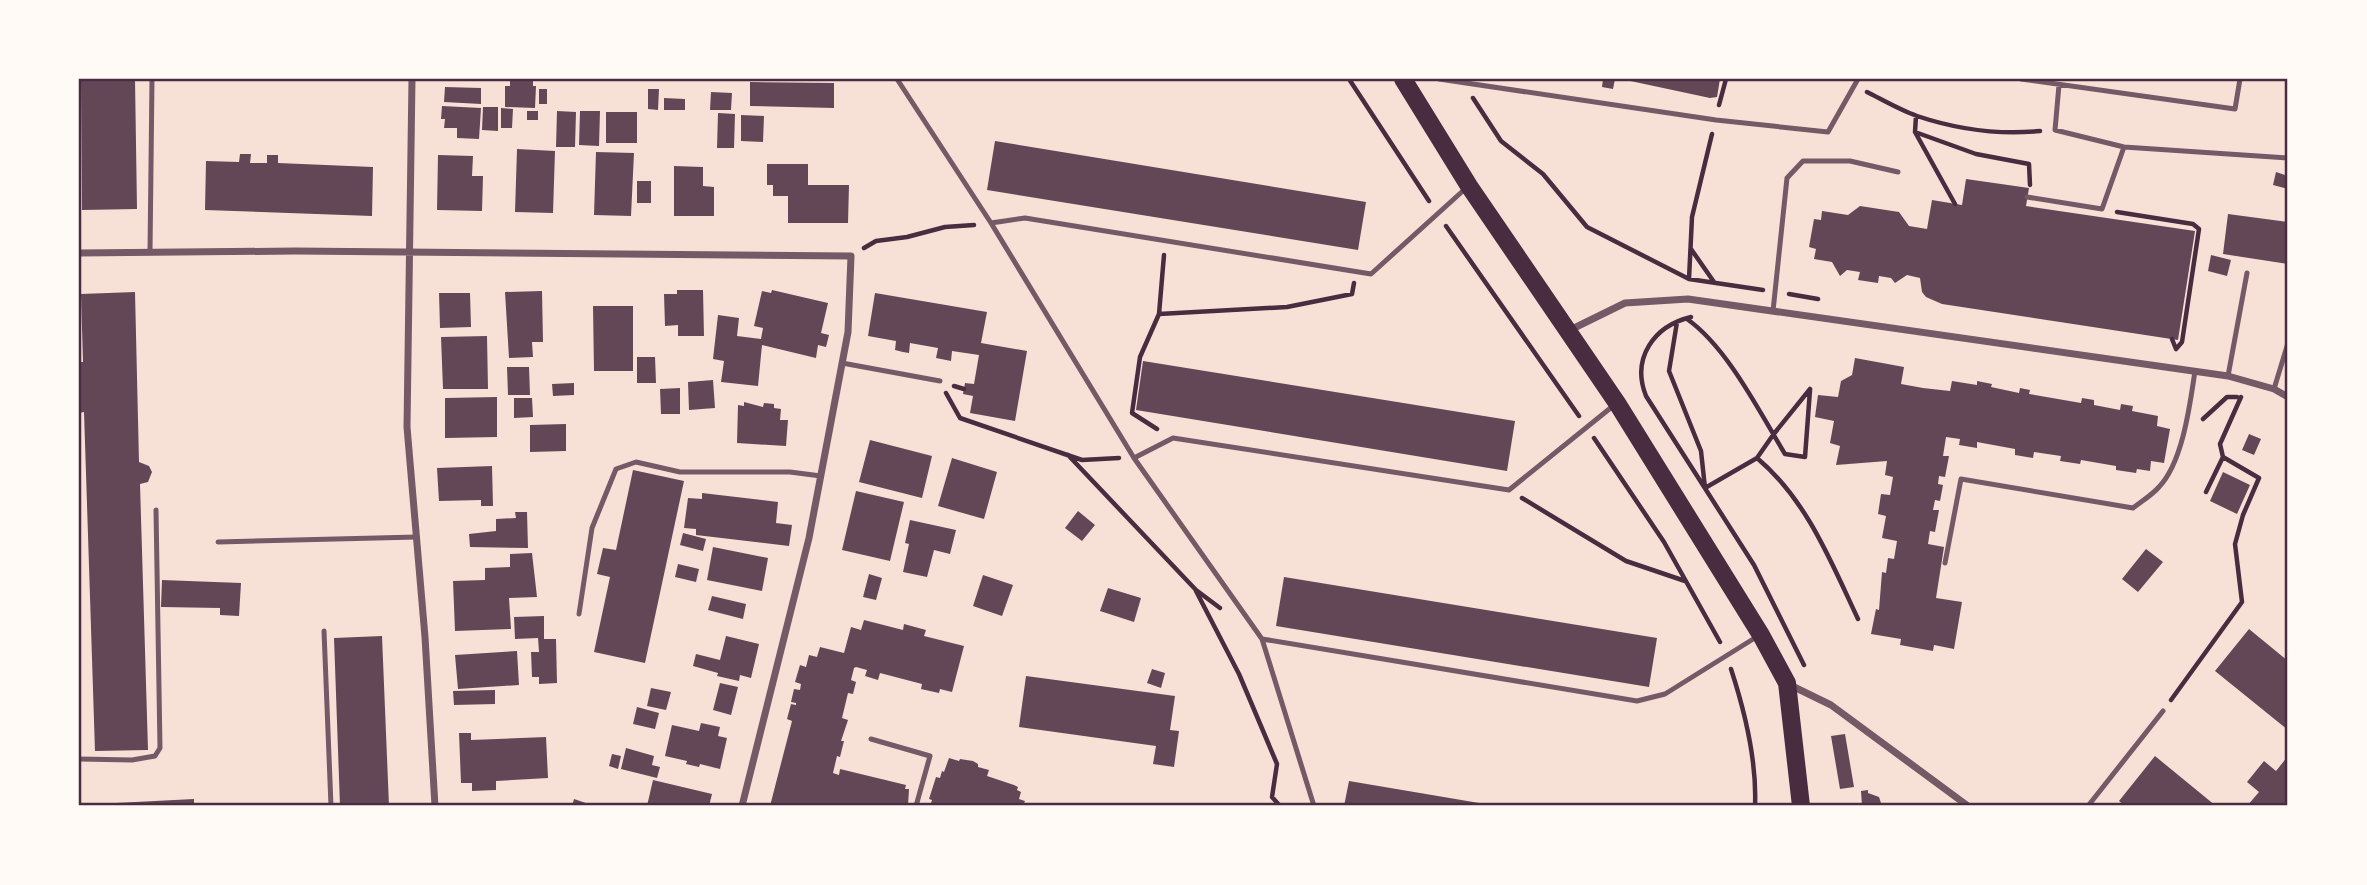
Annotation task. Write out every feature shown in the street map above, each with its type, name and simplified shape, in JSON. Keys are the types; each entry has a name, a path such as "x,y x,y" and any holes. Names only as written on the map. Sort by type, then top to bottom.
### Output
{"main road":[{"path":"1402,79 1469,186 1617,403 1761,635 1787,683 1801,806"}],"street":[{"path":"412,79 407,427 435,806"},
{"path":"79,253 408,252 851,256 848,332 806,552 742,806"},
{"path":"1569,331 1625,303 1688,299 2228,376 2274,389 2288,397"},
{"path":"1787,683 1831,705 1968,806"}],"lane":[{"path":"149,252 152,79"},
{"path":"897,79 991,223 1134,458 1262,639 1314,806"},
{"path":"1439,79 1716,120 1828,132 1858,79"},
{"path":"2021,79 2235,109 2240,79"},
{"path":"2059,85 2055,130 2124,147 2288,158"},
{"path":"2027,197 2102,209 2124,147"},
{"path":"1773,311 1787,178 1803,161 1850,161 1898,172"},
{"path":"991,223 1025,218 1371,274 1469,186"},
{"path":"2228,376 2247,273"},
{"path":"2274,389 2288,342"},
{"path":"842,363 940,381"},
{"path":"1945,563 1961,480 2133,508 2161,486 2176,457 2188,415 2195,371"},
{"path":"1134,458 1172,438 1509,491 1617,403"},
{"path":"579,614 592,528 616,469 636,462 680,472 790,472 821,476"},
{"path":"79,759 132,760 155,756 160,748 156,510"},
{"path":"218,542 417,537"},
{"path":"324,631 331,806"},
{"path":"1262,639 1637,701 1665,694 1761,635"},
{"path":"2088,806 2163,711"},
{"path":"870,739 930,756 916,806"}],"path":[{"path":"1349,79 1437,213 1587,427 1664,542 1686,581 1727,655 1742,704 1756,787 1755,806"},
{"path":"1463,82 1501,141 1543,174 1587,227 1689,279 1692,217 1726,79"},
{"path":"1854,86 1916,116 1971,129 2016,133 2055,130"},
{"path":"1916,116 1915,132 1955,204"},
{"path":"1915,132 1976,154 2029,164 2029,184 2041,200"},
{"path":"2102,209 2193,223 2199,229 2199,245 2182,342 2176,349"},
{"path":"876,241 907,237 945,227 991,223"},
{"path":"1691,249 1714,283"},
{"path":"1162,263 1159,314 1140,357 1132,413 1172,438"},
{"path":"1159,314 1287,307 1352,294"},
{"path":"1677,321 1669,371 1701,451 1704,488 1757,458 1773,435 1810,389 1805,457 1785,454 1773,435 1727,362 1702,329 1686,318"},
{"path":"2172,339 2179,356"},
{"path":"940,381 960,418 1082,460 1134,458"},
{"path":"2188,415 2204,420 2227,397 2249,397"},
{"path":"2206,492 2223,457 2220,444 2241,397"},
{"path":"1068,455 1196,590 1229,614"},
{"path":"2163,711 2242,602 2235,544 2242,514 2259,478 2223,457"},
{"path":"1757,458 1783,482 1810,521 1858,619"},
{"path":"1509,491 1626,561 1686,581"},
{"path":"1196,590 1239,674 1277,764 1269,806"},
{"path":"1272,797 1280,806"}],"building":[{"path":"81,79 135,79 137,209 82,210"},
{"path":"510,79 533,80 533,86 536,86 535,108 505,107 505,86 510,86"},
{"path":"1603,79 1615,79 1613,89 1602,87"},
{"path":"1621,79 1720,79 1717,97 1710,98"},
{"path":"750,82 834,83 834,108 750,106"},
{"path":"445,87 481,88 481,104 444,102"},
{"path":"539,89 547,89 547,104 539,104"},
{"path":"648,89 659,89 658,110 648,109"},
{"path":"711,92 732,93 731,110 710,110"},
{"path":"664,98 685,99 685,110 664,110"},
{"path":"442,106 481,108 479,139 457,138 457,128 444,128 445,119 441,119"},
{"path":"483,107 498,107 498,131 482,130"},
{"path":"501,108 513,109 512,128 501,128"},
{"path":"527,111 538,111 538,120 527,120"},
{"path":"557,111 576,112 575,147 556,147"},
{"path":"580,111 600,111 599,146 579,145"},
{"path":"606,112 637,112 637,143 606,143"},
{"path":"718,113 735,114 734,148 717,148"},
{"path":"741,115 764,116 763,142 741,141"},
{"path":"995,141 1366,202 1358,250 987,190"},
{"path":"517,149 555,151 553,213 515,212"},
{"path":"596,152 634,153 631,216 594,215"},
{"path":"240,154 251,154 250,163 267,163 267,155 278,155 278,163 373,167 372,216 205,210 206,161 239,162"},
{"path":"438,155 473,156 472,176 483,176 482,211 437,210"},
{"path":"767,164 808,164 808,185 849,185 848,223 788,223 788,196 773,196 773,185 767,185"},
{"path":"674,166 703,167 703,186 714,187 714,216 674,216"},
{"path":"2276,172 2288,176 2288,189 2273,185"},
{"path":"1966,179 2029,188 2026,206 2195,231 2178,340 1942,304 1926,297 1922,292 1920,278 1907,275 1895,283 1891,278 1879,276 1878,283 1858,280 1860,272 1847,270 1840,276 1832,262 1814,259 1816,249 1809,247 1814,219 1821,220 1822,211 1848,215 1860,206 1899,212 1909,226 1927,229 1932,200 1962,205"},
{"path":"637,181 651,181 651,203 637,203"},
{"path":"2228,214 2288,222 2288,264 2223,254"},
{"path":"2211,255 2231,260 2227,276 2208,271"},
{"path":"677,290 703,290 704,336 678,336 678,325 665,326 664,294 677,294"},
{"path":"772,290 828,303 821,333 829,335 826,347 818,345 816,358 762,345 758,386 721,382 724,361 713,359 718,315 739,318 737,336 761,339 763,328 754,326 762,291 771,293"},
{"path":"542,291 543,342 532,342 533,357 509,358 505,292"},
{"path":"135,292 139,462 149,466 152,472 148,482 140,484 148,750 95,751 84,412 79,413 79,362 83,362 81,294"},
{"path":"439,293 470,293 471,327 440,328"},
{"path":"875,293 987,312 981,343 1027,351 1015,421 970,413 973,396 963,394 965,383 974,384 979,355 952,351 951,361 936,358 938,348 910,343 909,353 903,352 895,350 896,341 868,336"},
{"path":"593,306 633,306 633,371 594,371"},
{"path":"487,336 488,389 443,389 441,337"},
{"path":"637,357 655,357 656,383 637,383"},
{"path":"1855,358 1904,367 1901,384 1923,388 1950,391 1952,381 1977,385 1977,381 2019,393 2020,388 2030,390 2029,394 2081,403 2082,398 2094,400 2094,405 2120,410 2121,404 2133,406 2132,411 2158,416 2157,426 2170,429 2164,463 2151,461 2150,471 2137,469 2136,473 2116,470 2116,466 2081,460 2080,464 2060,461 2061,456 2034,452 2033,458 2015,455 2015,449 1977,442 1977,448 1959,445 1960,439 1946,437 1943,456 1949,456 1945,477 1939,476 1938,484 1943,485 1940,501 1935,500 1933,510 1939,510 1935,532 1930,531 1928,544 1944,547 1936,598 1962,602 1954,649 1934,645 1933,651 1900,645 1901,639 1871,634 1876,609 1879,610 1882,572 1886,573 1888,558 1894,559 1897,541 1882,538 1886,516 1878,514 1881,494 1890,495 1893,477 1885,475 1887,461 1836,465 1840,446 1830,443 1834,421 1815,417 1818,395 1838,397 1841,381 1852,375"},
{"path":"1143,361 1515,421 1507,471 1136,410"},
{"path":"507,367 529,367 530,395 508,395"},
{"path":"713,380 715,408 689,410 688,382"},
{"path":"574,383 574,395 553,396 552,384"},
{"path":"680,388 680,414 661,414 660,389"},
{"path":"497,397 497,437 445,438 445,398"},
{"path":"514,398 532,398 533,417 514,418"},
{"path":"744,402 763,407 764,403 774,404 774,408 781,409 780,420 788,420 786,446 737,443 738,405 744,406"},
{"path":"566,424 566,451 530,452 530,425"},
{"path":"2249,434 2261,439 2254,455 2242,450"},
{"path":"870,440 932,456 922,498 859,482"},
{"path":"952,458 997,472 984,519 938,506"},
{"path":"492,466 493,506 481,506 481,500 439,501 437,468"},
{"path":"633,470 684,481 645,663 594,652 610,577 597,574 603,548 616,550"},
{"path":"2223,472 2250,485 2237,514 2210,501"},
{"path":"856,491 904,502 890,561 842,550"},
{"path":"702,493 778,502 776,523 792,525 789,546 696,535 696,529 684,528 688,498 702,499"},
{"path":"1078,511 1095,525 1082,541 1065,528"},
{"path":"515,512 527,512 528,548 470,547 469,534 496,531 496,519 516,518"},
{"path":"910,520 956,530 950,554 934,550 927,577 903,572 909,544 905,543"},
{"path":"683,533 706,539 703,551 680,545"},
{"path":"713,547 768,558 762,591 707,580"},
{"path":"2146,549 2163,562 2138,592 2122,579"},
{"path":"532,553 537,597 509,598 511,629 455,631 453,581 485,580 485,568 510,567 510,554"},
{"path":"678,564 699,569 696,582 675,577"},
{"path":"869,574 882,578 876,600 863,597"},
{"path":"983,575 1013,585 1002,616 973,606"},
{"path":"1284,577 1657,638 1649,687 1276,626"},
{"path":"162,580 241,583 239,616 220,615 220,608 161,607"},
{"path":"1108,588 1141,598 1134,622 1100,611"},
{"path":"712,596 746,604 743,619 708,610"},
{"path":"544,616 544,639 556,639 557,683 539,684 539,677 532,677 531,652 539,652 538,638 515,639 514,617"},
{"path":"864,620 903,630 904,624 926,630 924,636 964,646 952,692 940,689 939,693 921,689 922,684 880,673 878,680 865,676 867,670 854,668 851,680 856,682 853,694 848,693 842,718 848,720 841,741 844,741 840,757 837,756 833,773 839,775 840,769 906,785 905,789 909,789 908,806 770,806 792,721 787,719 791,704 796,705 791,702 794,689 800,690 801,684 795,682 800,665 806,667 809,655 817,657 820,647 844,653 851,627 861,630"},
{"path":"2249,629 2288,661 2288,730 2215,671"},
{"path":"382,636 389,806 340,806 334,638"},
{"path":"726,636 759,644 751,678 740,675 739,681 693,666 696,654 720,660"},
{"path":"517,651 519,685 458,689 455,655"},
{"path":"1152,669 1165,673 1161,688 1147,683"},
{"path":"1026,676 1175,696 1170,730 1179,731 1174,767 1153,764 1156,746 1019,727"},
{"path":"720,683 738,687 731,715 713,710"},
{"path":"651,688 671,692 666,710 647,706"},
{"path":"495,690 495,704 454,705 453,691"},
{"path":"637,707 659,713 655,729 633,724"},
{"path":"701,723 720,727 718,736 727,738 720,769 686,764 687,761 665,756 672,725 699,731"},
{"path":"459,733 471,733 471,740 546,737 548,778 496,781 496,790 472,791 472,783 461,783"},
{"path":"1845,734 1854,787 1840,789 1831,736"},
{"path":"626,748 654,756 652,765 660,767 657,778 621,769"},
{"path":"612,754 621,756 618,769 609,766"},
{"path":"2155,756 2216,806 2125,806 2119,801"},
{"path":"2288,756 2288,806 2247,806 2259,792 2247,782 2264,761 2276,771"},
{"path":"949,758 973,761 978,767 989,770 987,776 1018,787 1017,790 1021,792 1019,799 1025,801 1023,806 930,806 932,800 929,799 936,777 940,778"},
{"path":"653,780 712,794 709,806 647,806"},
{"path":"1349,781 1491,805 1491,806 1344,806"},
{"path":"1868,790 1868,793 1879,797 1882,806 1862,806 1861,791"},
{"path":"194,799 194,806 96,804"},
{"path":"574,799 595,806 572,806"}]}
